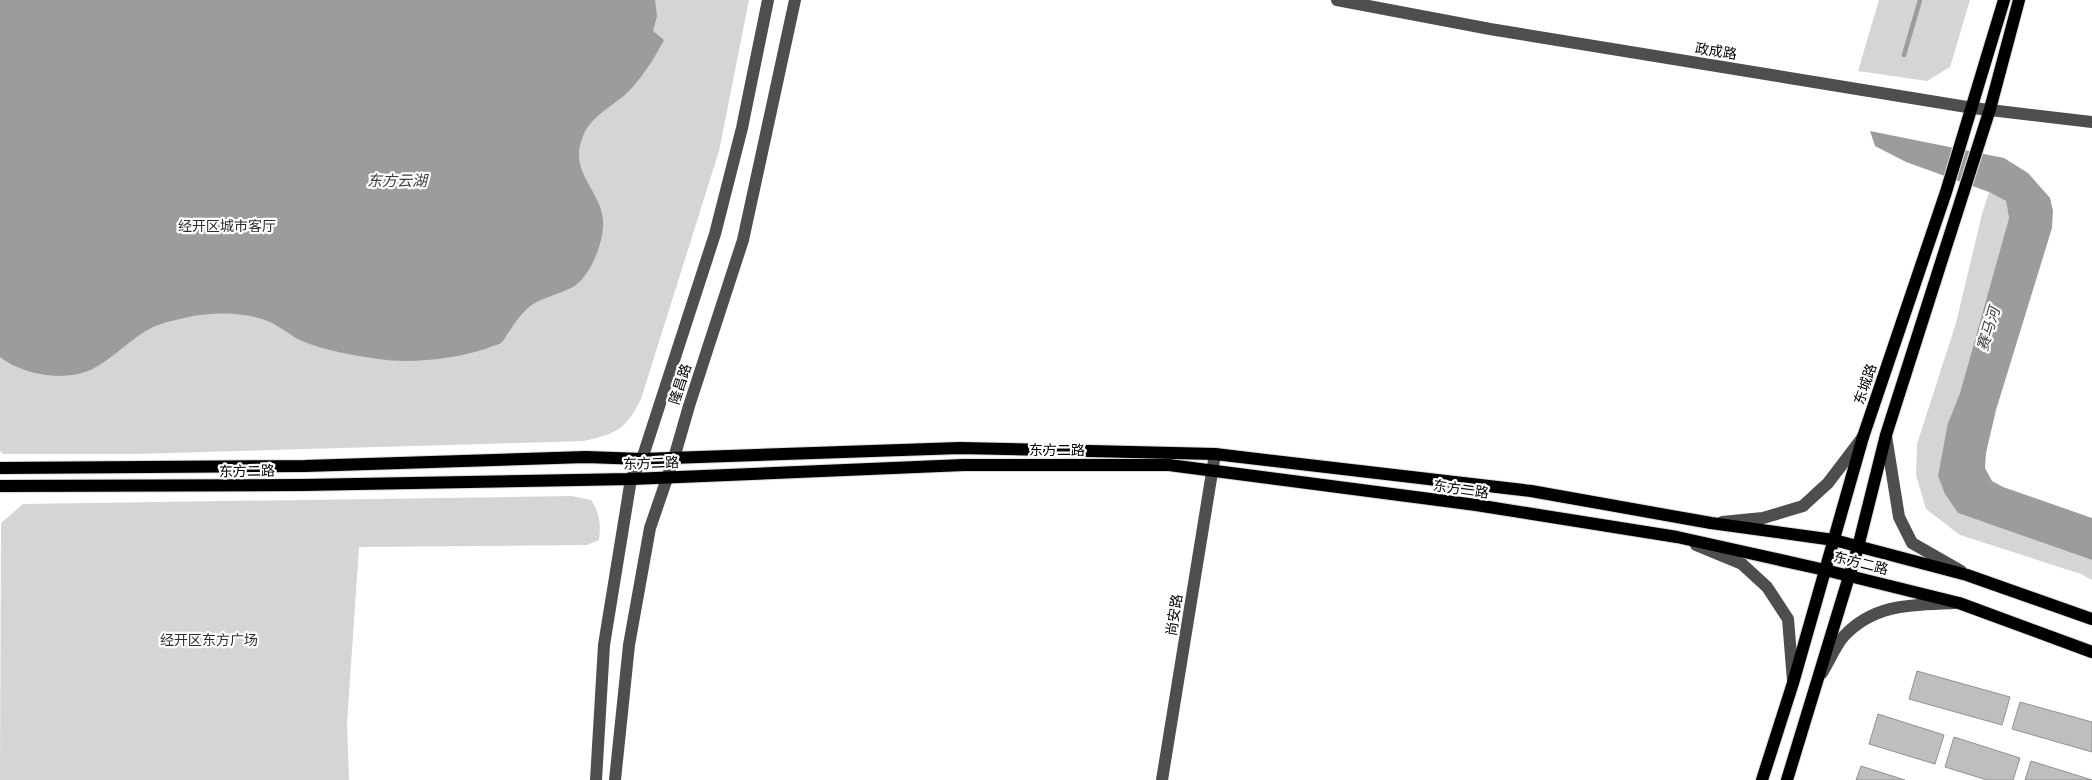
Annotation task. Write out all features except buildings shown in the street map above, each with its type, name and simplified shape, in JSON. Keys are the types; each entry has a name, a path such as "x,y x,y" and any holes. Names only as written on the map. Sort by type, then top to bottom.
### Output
{"main road":[{"name":"东城路","path":"1762,780 1793,683 1863,437 1946,192 1973,108 2004,0"},
{"path":"1787,780 1858,547 1886,435 1961,194 1990,109 2019,0"},
{"name":"东方二路","path":"0,468 129,469 586,458 642,459 960,448 1215,454 1531,491 1711,523 1834,540 1967,575 2092,619"},
{"name":"东方二路","path":"0,486 292,485 631,479 964,465 1169,465 1476,505 1677,537 1825,570 1959,603 2092,652"}],"street":[{"name":"隆昌路","path":"596,780 604,645 631,479 642,459 716,234 742,128 768,0"},
{"name":"隆昌路","path":"615,780 629,645 650,528 668,478 688,406 743,240 795,0"},
{"name":"政成路","path":"1336,0 1490,29 1973,108 2092,122"},
{"path":"1886,435 1899,517 1912,544 1967,575"},
{"path":"1711,523 1763,518 1803,506 1828,483 1863,437"},
{"name":"尚安路","path":"1162,780 1215,454"},
{"path":"1677,537 1742,564 1767,587 1788,619 1793,683"},
{"path":"1817,682 1843,637 1868,617 1899,606 1959,603"}],"green space":[{"name":"东方云湖","path":"0,0 749,0 719,151 641,399 630,418 613,432 584,441 136,454 3,454 0,451"},
{"path":"1879,0 1970,0 1950,67 1927,81 1858,71"},
{"path":"1989,192 2006,201 2009,218 1960,393 1948,423 1958,513 2092,560 2092,580 2081,574 1960,535 1926,509 1916,475 1917,444 1956,323"},
{"name":"经开区东方广场","path":"572,496 591,500 599,519 599,540 587,545 359,547 347,723 349,780 0,780 1,523 23,504"}],"water":[{"name":"东方云湖","path":"0,0 655,0 657,16 653,31 664,40 638,81 627,93 594,120 584,133 581,142 580,163 597,200 603,220 602,238 590,268 578,283 571,288 542,299 529,307 500,344 447,358 419,361 378,359 349,354 302,341 274,324 251,316 212,314 193,316 153,327 96,367 73,375 60,376 34,373 21,369 0,357"},
{"path":"1870,131 2004,158 2028,173 2050,198 2053,211 2052,228 1996,410 1986,453 1985,468 1992,481 2003,487 2092,518 2092,560 1958,513 1945,494 1938,476 1948,423 1960,393 2009,218 2006,201 1989,192 1906,162 1875,146"}],"waterway":[{"name":"赛马河","path":"1904,55 1920,0"}],"park label":[{"name":"经开区城市客厅","path":"227,226"}]}
